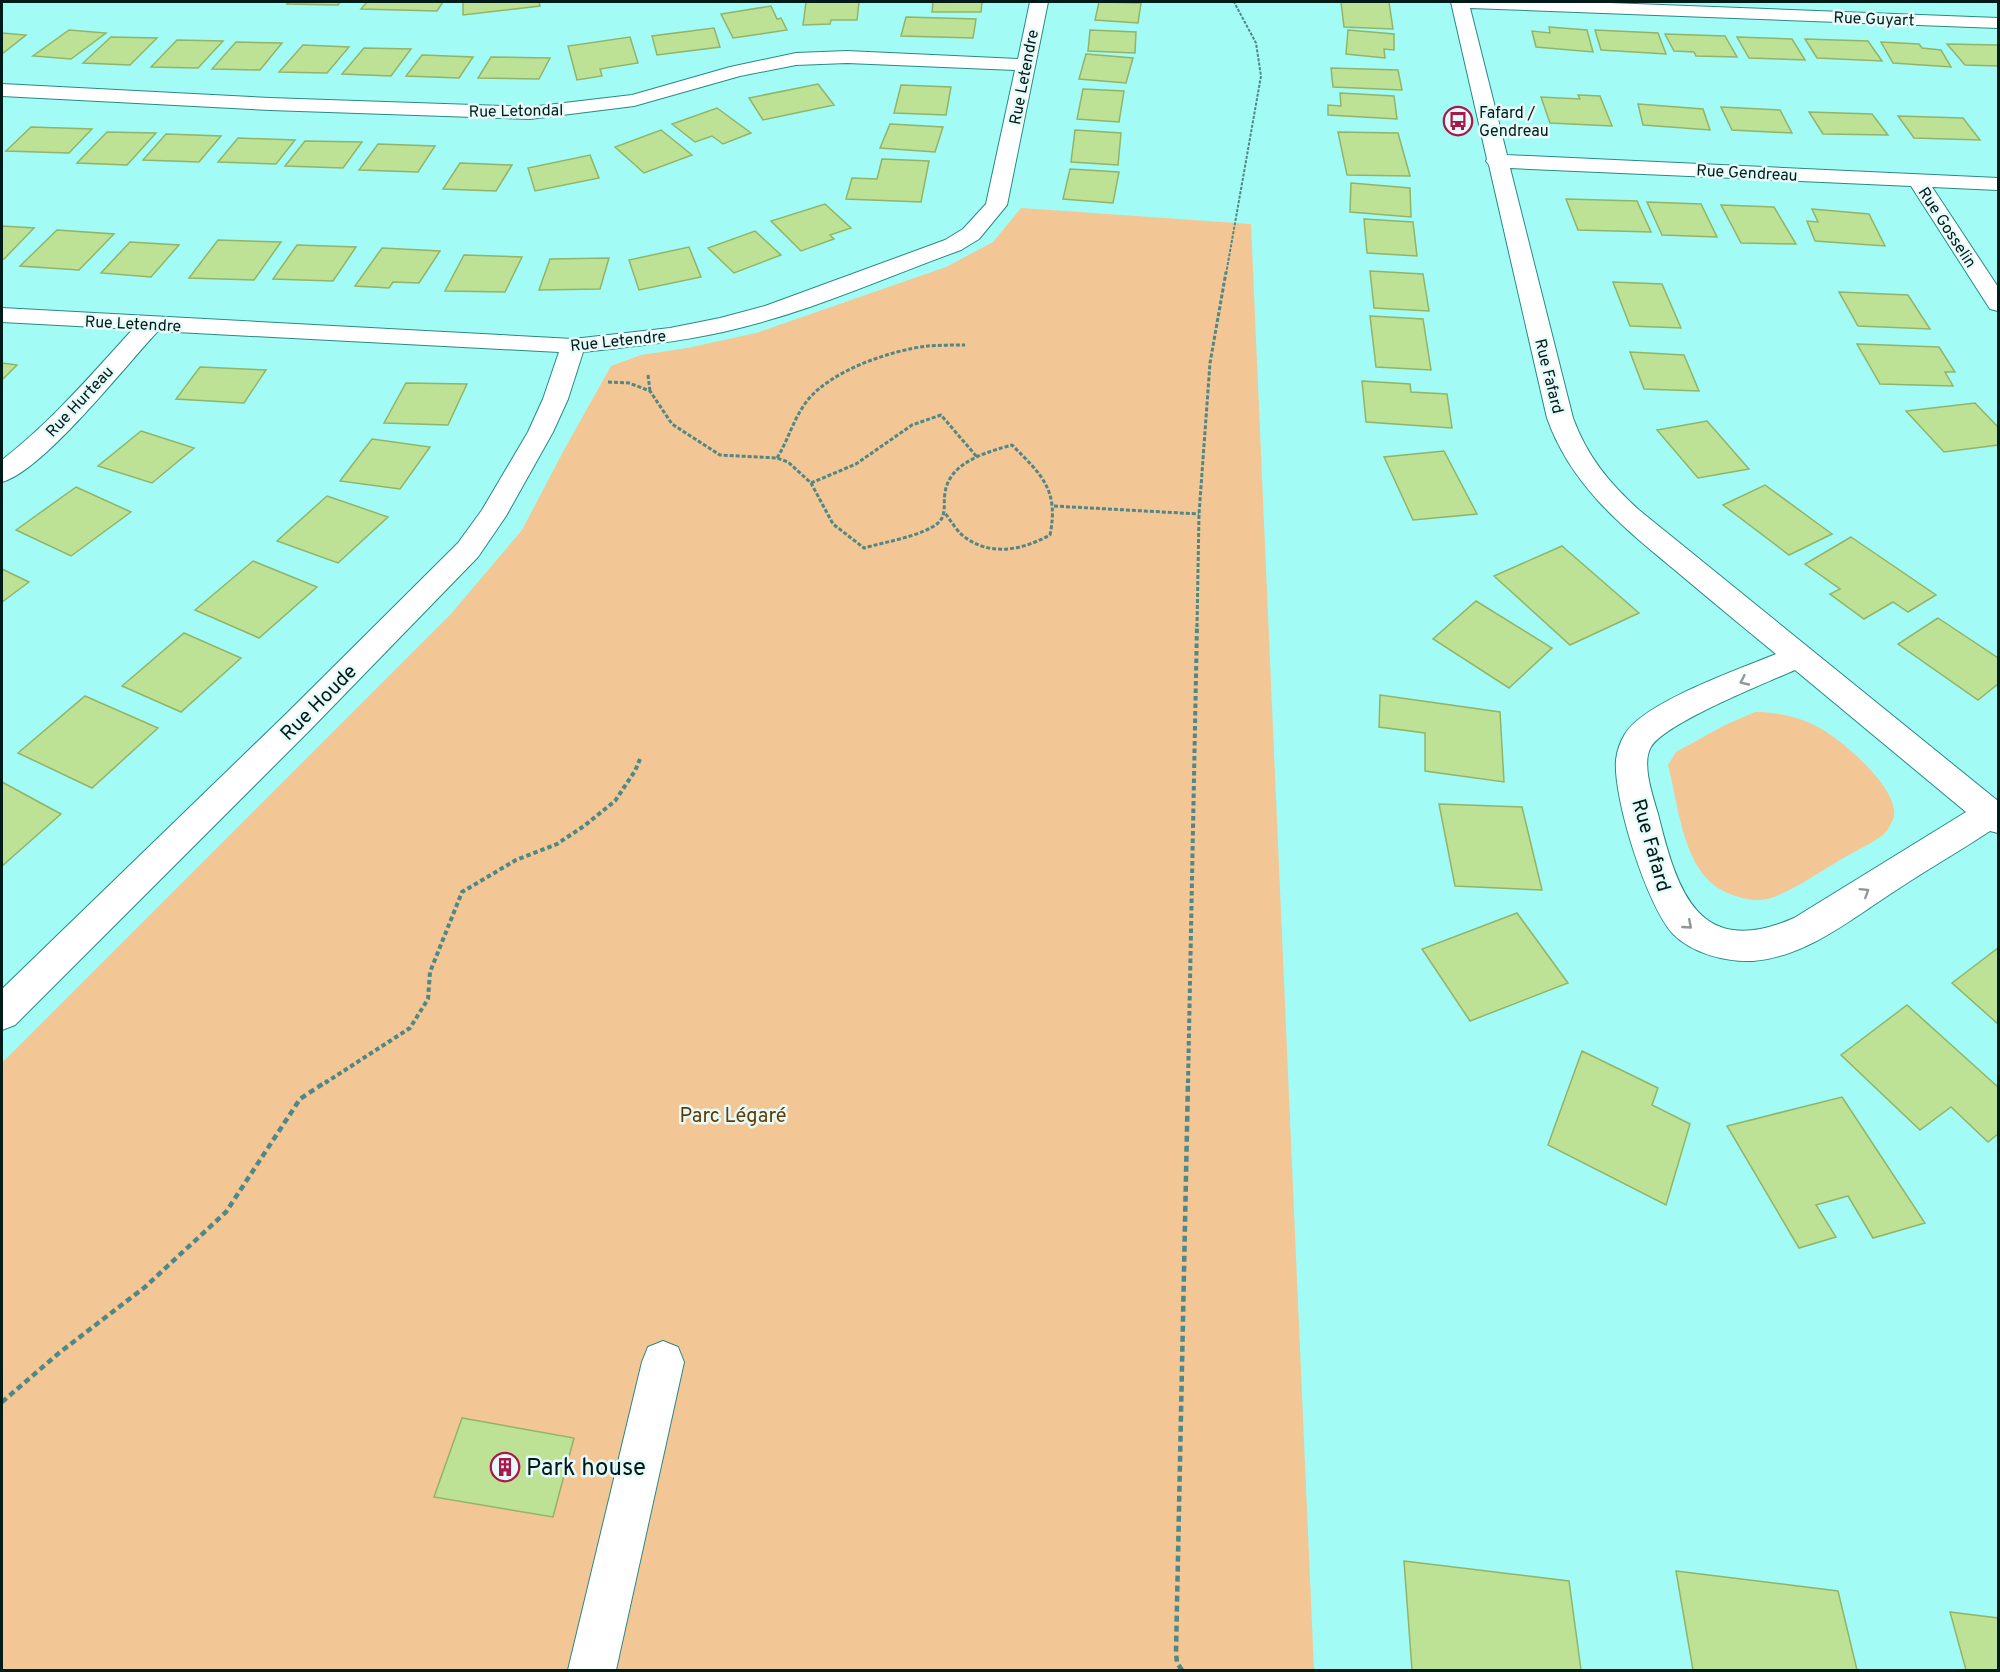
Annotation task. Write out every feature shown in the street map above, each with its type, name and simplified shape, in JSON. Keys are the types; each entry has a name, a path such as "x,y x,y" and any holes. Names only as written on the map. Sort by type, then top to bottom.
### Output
{"street":[{"name":"Rue Letendre","path":"2,315 573,346 670,335 723,325 773,311 953,245 971,234 996,205 1039,2"},
{"name":"Rue Guyart","path":"1461,2 1998,23"},
{"name":"Rue Fafard","path":"1461,2 1496,160 1560,418 1567,439 1580,464 1602,491 1629,517 1995,817 1793,934 1756,945 1740,946 1705,938 1692,929 1670,904 1660,883 1633,777 1634,750 1638,739 1659,721 1797,657"},
{"name":"Rue Letondal","path":"2,90 270,104 530,113 634,100 737,71 796,59 847,57 1024,65"},
{"name":"Rue Gendreau","path":"1496,160 1998,184"},
{"name":"Rue Gosselin","path":"1917,180 1998,304"},
{"name":"Rue Hurteau","path":"2,473 37,446 151,324"},
{"name":"Rue Houde","path":"2,1013 299,721 468,550 484,531 540,435 565,380 573,346"},
{"path":"592,1671 663,1362"}],"path":[{"path":"1182,1671 1177,1663 1176,1652 1199,514 1210,363 1261,76 1256,43 1234,2"},
{"path":"777,458 787,442 792,423 808,399 827,381 888,354 928,346 965,345"},
{"path":"565,380 629,383 650,390 672,424 720,455 777,458 788,462 811,483 833,524 864,548 936,525 945,513 945,489 955,473 965,464 987,452 1012,445 1043,476 1054,499 1055,514 1050,535 1029,546 1011,549 990,548 965,538 945,513"},
{"path":"811,483 856,464 906,428 940,415 977,457"},
{"path":"1054,506 1199,514"},
{"path":"2,1402 59,1353 145,1287 226,1212 300,1099 410,1028 428,999 430,972 462,892 516,860 557,844 584,826 615,801 635,771 640,759"}],"green space":[{"name":"Parc Légaré","path":"1021,208 1251,224 1314,1670 2,1670 2,1063 450,615 522,530 611,366 641,355 756,333 946,267 993,242"},
{"path":"1755,712 1794,717 1816,726 1839,741 1878,778 1893,805 1894,816 1883,835 1874,841 1787,891 1761,900 1740,897 1715,886 1695,862 1683,830 1668,765 1676,752 1725,725"}],"building":[{"path":"289,2 340,2 338,5 287,4"},
{"path":"367,2 443,2 437,11 361,9"},
{"path":"463,2 539,2 540,6 463,15"},
{"path":"806,2 859,2 857,20 831,20 830,24 803,25"},
{"path":"933,2 982,2 981,12 932,12"},
{"path":"1099,2 1141,3 1138,23 1095,20"},
{"path":"1341,2 1389,2 1393,29 1344,27"},
{"path":"771,6 777,19 781,18 787,30 733,38 721,14"},
{"path":"906,17 976,19 973,38 901,36"},
{"path":"1549,27 1587,30 1593,52 1536,47 1532,31 1550,33"},
{"path":"714,28 720,47 657,55 652,36"},
{"path":"69,30 106,33 71,59 33,56"},
{"path":"1090,30 1136,32 1135,53 1088,51"},
{"path":"1348,30 1394,34 1394,50 1384,49 1385,58 1346,54"},
{"path":"1595,30 1658,33 1666,54 1601,50"},
{"path":"2,33 26,35 2,54"},
{"path":"1665,34 1725,36 1737,57 1696,56 1694,52 1674,51"},
{"path":"111,37 157,38 130,65 83,63"},
{"path":"630,37 638,63 600,69 602,76 577,80 568,46"},
{"path":"1737,37 1792,39 1805,60 1749,58"},
{"path":"1805,39 1868,41 1882,61 1817,58"},
{"path":"177,40 223,41 198,68 151,67"},
{"path":"236,42 282,43 260,70 212,69"},
{"path":"1881,42 1919,44 1922,48 1941,50 1951,67 1893,63"},
{"path":"1947,44 1998,45 1998,66 1965,65"},
{"path":"303,45 349,47 327,73 279,72"},
{"path":"364,48 411,49 391,76 342,74"},
{"path":"1086,54 1133,58 1126,83 1079,79"},
{"path":"422,55 473,57 459,78 406,76"},
{"path":"491,57 550,58 539,79 478,78"},
{"path":"1331,68 1398,70 1402,90 1333,87"},
{"path":"818,84 834,105 763,120 749,98"},
{"path":"901,85 951,87 946,115 894,113"},
{"path":"1083,89 1124,91 1119,122 1077,119"},
{"path":"1340,93 1394,96 1397,119 1328,115 1328,105 1341,106"},
{"path":"1578,95 1600,96 1612,126 1550,123 1541,97 1580,99"},
{"path":"1638,104 1703,109 1710,130 1643,125"},
{"path":"1721,107 1780,110 1792,133 1732,130"},
{"path":"717,108 751,133 723,144 712,136 695,142 672,124"},
{"path":"1809,112 1872,114 1888,135 1823,134"},
{"path":"1898,116 1963,118 1980,140 1914,138"},
{"path":"890,124 943,127 935,152 880,148"},
{"path":"31,127 92,129 69,153 6,151"},
{"path":"661,130 692,155 644,173 615,147"},
{"path":"1075,130 1121,133 1118,165 1071,162"},
{"path":"107,132 156,133 127,165 77,163"},
{"path":"1338,132 1398,133 1410,176 1347,175"},
{"path":"166,134 221,136 199,162 143,160"},
{"path":"238,138 295,140 276,164 218,162"},
{"path":"305,141 362,142 343,168 285,166"},
{"path":"378,144 435,146 418,172 359,170"},
{"path":"590,155 599,178 535,191 528,168"},
{"path":"882,159 929,161 921,202 846,199 852,178 877,179"},
{"path":"460,163 512,165 496,191 443,189"},
{"path":"1070,169 1119,172 1113,203 1063,199"},
{"path":"1351,183 1410,188 1411,217 1350,212"},
{"path":"1566,199 1637,201 1651,232 1578,230"},
{"path":"1647,202 1701,204 1717,237 1662,235"},
{"path":"825,204 851,228 830,235 834,239 801,251 771,221"},
{"path":"1721,205 1774,207 1796,244 1741,243"},
{"path":"1812,209 1869,214 1885,246 1815,241 1807,221 1818,222"},
{"path":"1364,219 1413,222 1417,256 1367,253"},
{"path":"2,226 34,228 4,259 2,259"},
{"path":"57,230 114,234 79,270 20,266"},
{"path":"755,231 781,255 734,273 708,248"},
{"path":"218,240 281,242 254,280 189,278"},
{"path":"130,242 179,245 151,277 101,273"},
{"path":"297,245 356,247 333,281 273,279"},
{"path":"689,247 701,277 639,290 629,260"},
{"path":"382,248 440,251 419,283 393,282 389,288 355,286"},
{"path":"464,255 522,257 505,292 445,291"},
{"path":"609,258 600,289 539,290 550,259"},
{"path":"1370,271 1423,274 1429,311 1374,308"},
{"path":"1613,282 1662,284 1681,328 1630,326"},
{"path":"1839,292 1908,295 1930,329 1858,326"},
{"path":"1370,316 1423,319 1431,370 1376,367"},
{"path":"1857,344 1939,347 1955,372 1945,372 1953,386 1880,384"},
{"path":"1630,352 1684,355 1699,391 1644,389"},
{"path":"2,363 17,365 2,380"},
{"path":"200,367 266,370 244,403 176,399"},
{"path":"1362,381 1410,384 1411,392 1447,394 1452,428 1366,422"},
{"path":"406,383 467,384 448,425 384,423"},
{"path":"1975,403 1998,427 1998,445 1944,452 1906,411"},
{"path":"1707,421 1749,469 1698,478 1657,430"},
{"path":"141,431 194,448 152,483 98,466"},
{"path":"372,439 430,447 400,489 340,481"},
{"path":"1444,451 1477,514 1413,520 1384,457"},
{"path":"1765,485 1832,534 1789,555 1723,505"},
{"path":"76,487 131,512 71,556 16,530"},
{"path":"327,496 388,517 338,563 277,541"},
{"path":"1851,537 1936,595 1908,612 1893,602 1864,619 1830,594 1840,589 1805,564"},
{"path":"1562,546 1639,613 1570,645 1494,576"},
{"path":"253,561 317,587 259,638 195,610"},
{"path":"2,569 29,582 2,602"},
{"path":"1476,601 1552,648 1509,688 1433,639"},
{"path":"1938,618 1998,658 1998,684 1978,700 1898,644"},
{"path":"184,633 241,658 181,712 122,686"},
{"path":"1380,695 1500,712 1504,782 1425,771 1425,733 1379,727"},
{"path":"85,696 158,728 92,788 18,753"},
{"path":"2,782 61,814 2,866"},
{"path":"1439,804 1522,807 1542,890 1455,886"},
{"path":"1517,913 1568,983 1470,1021 1422,949"},
{"path":"1998,948 1998,1024 1952,983"},
{"path":"1907,1005 1998,1087 1998,1134 1988,1142 1951,1107 1920,1130 1841,1055"},
{"path":"1582,1051 1658,1088 1652,1105 1690,1124 1666,1205 1548,1145"},
{"path":"1842,1097 1925,1223 1873,1238 1848,1196 1816,1205 1836,1237 1799,1248 1727,1126"},
{"name":"Park house","path":"462,1418 574,1438 553,1517 434,1497"},
{"path":"1404,1561 1569,1581 1581,1670 1412,1670"},
{"path":"1676,1571 1838,1591 1857,1670 1693,1670"},
{"path":"1950,1612 1998,1618 1998,1670 1966,1670"}],"place":[{"name":"Fafard / Gendreau","path":"1458,121"},
{"name":"Park house","path":"505,1467"}]}
